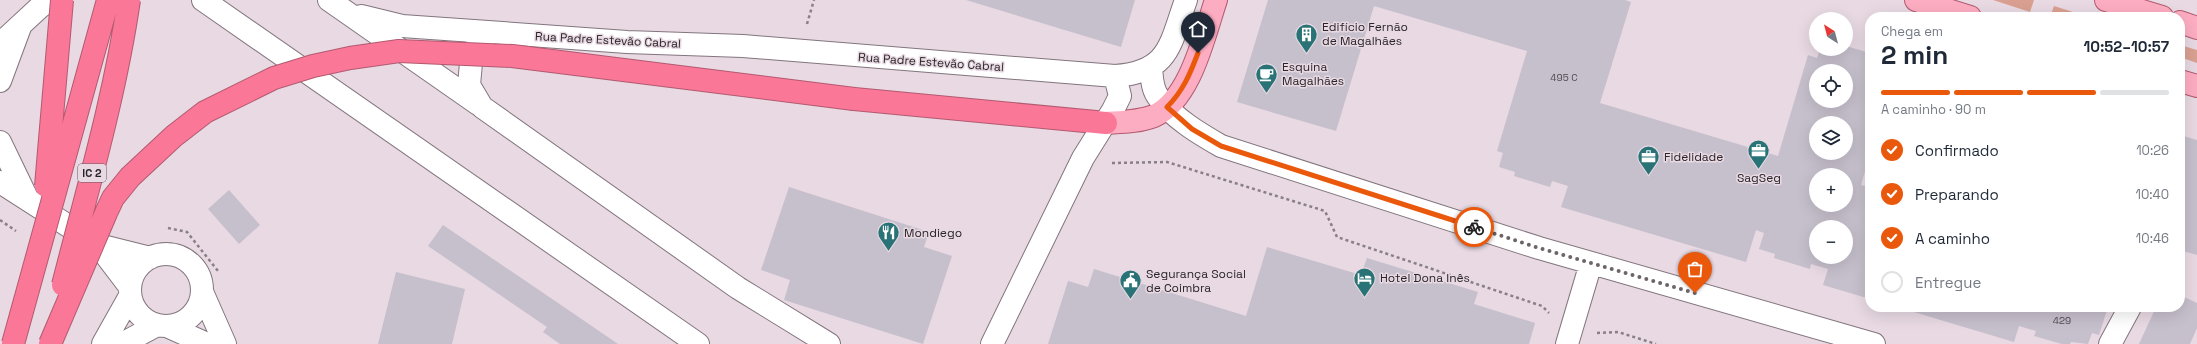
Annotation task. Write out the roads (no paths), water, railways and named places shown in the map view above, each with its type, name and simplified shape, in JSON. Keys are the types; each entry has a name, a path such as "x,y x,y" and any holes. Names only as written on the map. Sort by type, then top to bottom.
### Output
{"highway":[{"path":"42,241 62,0"},
{"name":"IC 2","path":"13,344 108,0"},
{"name":"IC 2","path":"49,344 94,167 125,25 128,0"},
{"path":"49,344 113,198 130,176 174,136 205,112 274,78 313,66 399,51 512,56 854,99 1106,123"}],"main road":[{"path":"1106,123 1132,122 1154,116 1167,107 1177,96 1188,79 1216,0"},
{"path":"1916,0 1954,12"},
{"path":"2106,0 2146,12"},
{"path":"2185,24 2197,28"},
{"path":"2185,82 2197,86"}],"street":[{"path":"0,44 49,0"},
{"path":"202,0 698,344"},
{"path":"329,0 738,288 829,344"},
{"name":"Rua Padre Estevão Cabral","path":"348,13 402,26 627,42 743,46 1116,76 1134,74 1151,68 1160,61 1168,49 1186,0"},
{"path":"0,81 21,26"},
{"path":"482,107 469,85 472,52 488,32"},
{"path":"1151,68 1152,84 1158,98 1192,129 1221,146 1591,263 1874,344"},
{"path":"992,344 1083,158 1106,123 1120,96 1116,76"},
{"path":"0,142 28,200"},
{"path":"0,182 98,245 150,258"},
{"path":"98,245 130,292 138,312 146,320 207,344"},
{"path":"103,344 130,292 133,275 140,265 150,258 162,254 175,255 187,260 196,270 202,281 203,294 225,344"},
{"path":"1568,339 1591,263"},
{"path":"122,344 163,326 181,323 191,316 199,306 203,294"},
{"path":"2110,344 2127,312"}],"place":[{"name":"Edifício Fernão de Magalhães","path":"1306,54"},
{"name":"Esquina Magalhães","path":"1267,94"},
{"name":"SagSeg","path":"1759,170"},
{"name":"Fidelidade","path":"1648,176"},
{"name":"Mondiego","path":"888,252"},
{"name":"Hotel Dona Inês","path":"1364,298"},
{"name":"Segurança Social de Coimbra","path":"1130,300"}]}
